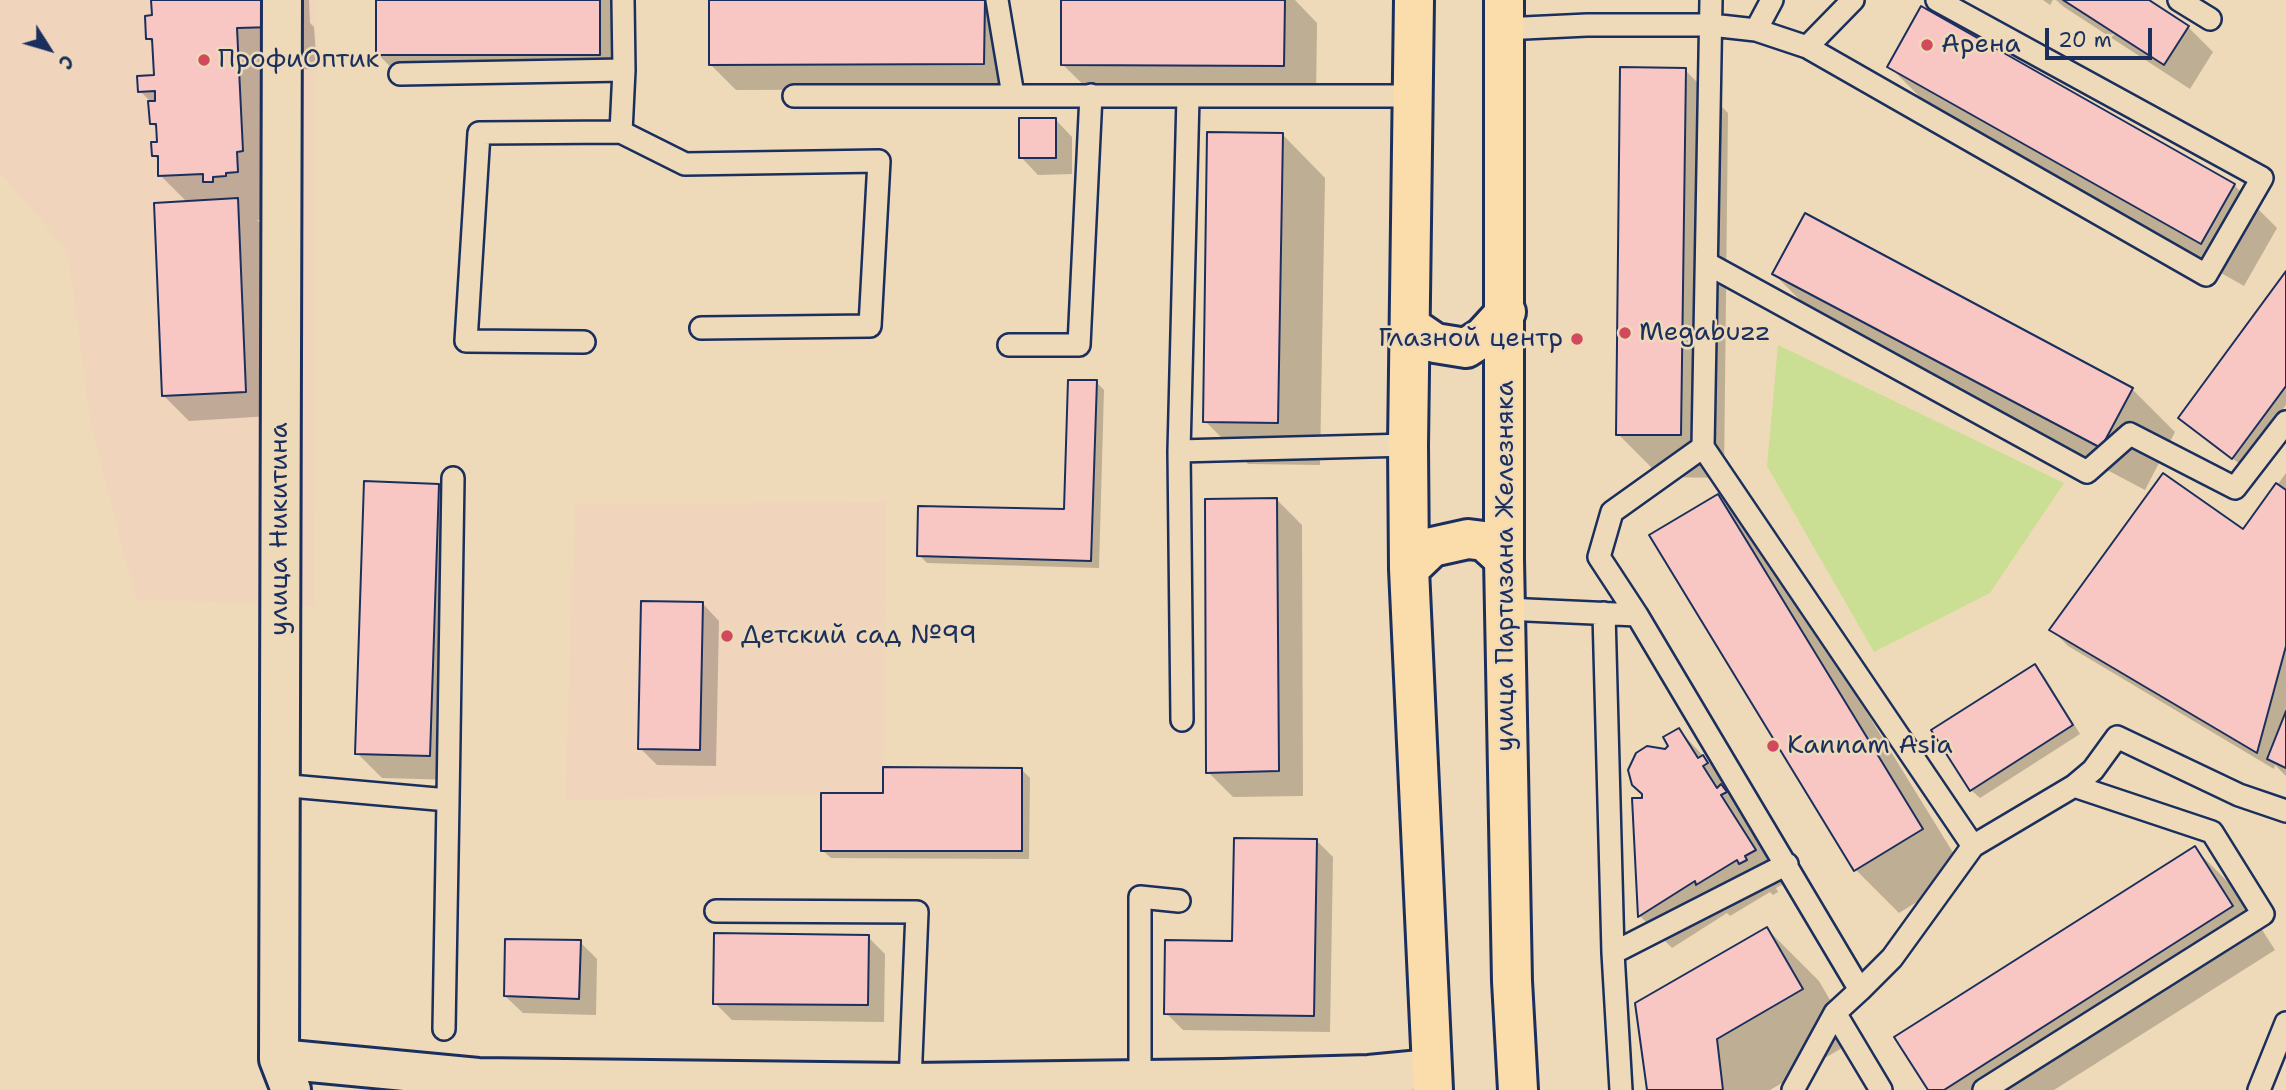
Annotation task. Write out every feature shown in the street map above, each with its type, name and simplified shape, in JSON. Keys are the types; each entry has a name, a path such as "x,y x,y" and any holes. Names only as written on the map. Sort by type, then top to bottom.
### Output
{"main road":[{"path":"1414,0 1409,569 1432,1080"},
{"name":"улица Партизана Железняка","path":"1504,14 1504,559 1512,981 1518,1090"},
{"path":"1410,326 1435,343 1466,348 1483,337 1506,312"},
{"path":"1409,569 1432,547 1468,539 1484,541 1504,559"}],"street":[{"name":"улица Никитина","path":"282,0 279,785 285,1074 478,1084 933,1085 1140,1080 1222,1085 1369,1075 1432,1080"}],"lane":[{"path":"621,132 623,0"},
{"path":"997,0 1013,95"},
{"path":"1712,0 1703,447 1973,846"},
{"path":"1756,30 1772,0"},
{"path":"1807,47 1853,0"},
{"path":"1504,14 1587,25 1711,25 1756,30 1807,47 2206,275 2262,178 1937,0"},
{"path":"2179,0 2210,19"},
{"path":"400,74 624,70"},
{"path":"1009,345 1079,345 1091,95"},
{"path":"794,96 1413,96"},
{"path":"1182,720 1179,451 1188,97"},
{"path":"584,342 466,341 479,133 621,132 685,164 879,161 870,327 701,328"},
{"path":"1708,264 2087,472 2130,434 2235,488 2286,422"},
{"path":"1179,451 1408,445"},
{"path":"1703,447 1612,512 1599,557 1637,615 1860,990"},
{"path":"444,1029 453,478"},
{"path":"1505,609 1637,615"},
{"path":"1604,613 1613,953 1621,1090"},
{"path":"1793,1090 1835,1013 1892,958 1973,846 2074,786 2092,770 2117,737 2239,794 2286,811"},
{"path":"279,785 448,800"},
{"path":"1984,1090 2263,914 2212,832 2074,786"},
{"path":"1613,953 1787,864"},
{"path":"1140,1080 1140,897 1179,901"},
{"path":"716,911 917,912 933,1085"},
{"path":"1835,1013 1881,1090"},
{"path":"2259,1090 2286,1023"}],"shaded area":[{"path":"0,0 316,0 315,606 136,599 91,427 68,253 0,172"},
{"name":"Детский сад №99","path":"886,502 883,793 565,800 575,504"}],"green space":[{"path":"1778,345 2064,483 1990,593 1874,652 1767,466"}],"building":[{"path":"151,0 273,0 274,27 237,28 243,151 237,152 238,172 213,177 213,182 203,182 203,174 158,176 158,156 152,156 151,142 157,142 156,124 150,124 148,101 155,101 155,91 138,92 137,76 154,75 152,39 146,39 145,16 152,15"},
{"path":"376,0 600,0 600,55 376,55"},
{"path":"709,0 985,0 984,64 709,65"},
{"path":"1061,0 1285,0 1284,66 1061,65"},
{"path":"2063,0 2149,0 2189,26 2164,65"},
{"path":"1921,6 2235,184 2201,244 1887,67"},
{"path":"1620,67 1686,68 1681,435 1616,435"},
{"path":"1019,118 1056,118 1056,158 1019,158"},
{"path":"1207,132 1283,133 1278,423 1203,422"},
{"path":"238,198 246,392 162,396 154,203"},
{"path":"1805,213 2133,388 2101,448 1772,274"},
{"path":"2286,271 2286,386 2232,459 2178,418"},
{"path":"1068,380 1097,380 1091,561 917,556 918,506 1064,509"},
{"path":"2163,473 2243,529 2276,483 2286,490 2286,646 2257,753 2049,630"},
{"path":"364,481 439,484 430,756 355,754"},
{"path":"1718,494 1923,829 1854,871 1649,535"},
{"path":"1277,498 1279,771 1206,773 1205,499"},
{"path":"641,601 703,602 700,750 638,749"},
{"path":"2035,664 2073,725 1970,791 1931,730"},
{"path":"2286,711 2286,768 2267,759"},
{"path":"1679,728 1698,758 1703,755 1708,763 1703,766 1717,788 1721,784 1727,792 1721,795 1756,850 1745,856 1747,860 1739,864 1737,860 1696,885 1695,881 1638,917 1632,798 1642,798 1642,794 1632,785 1628,770 1636,753 1647,746 1665,749 1668,746 1663,737"},
{"path":"883,767 1022,768 1022,851 821,851 821,793 883,793"},
{"path":"1234,838 1317,839 1314,1016 1164,1014 1165,940 1232,941"},
{"path":"2195,846 2233,906 1944,1090 1928,1090 1894,1037"},
{"path":"1767,927 1803,989 1717,1039 1723,1090 1647,1090 1635,1003"},
{"path":"714,933 869,935 868,1005 713,1004"},
{"path":"505,939 581,940 579,999 504,996"}],"place":[{"name":"Арена","path":"1927,45"},
{"name":"ПрофиОптик","path":"204,60"},
{"name":"Megabuzz","path":"1625,333"},
{"name":"Глазной центр","path":"1577,339"},
{"name":"Детский сад №99","path":"727,636"},
{"name":"Kannam Asia","path":"1773,746"}]}
